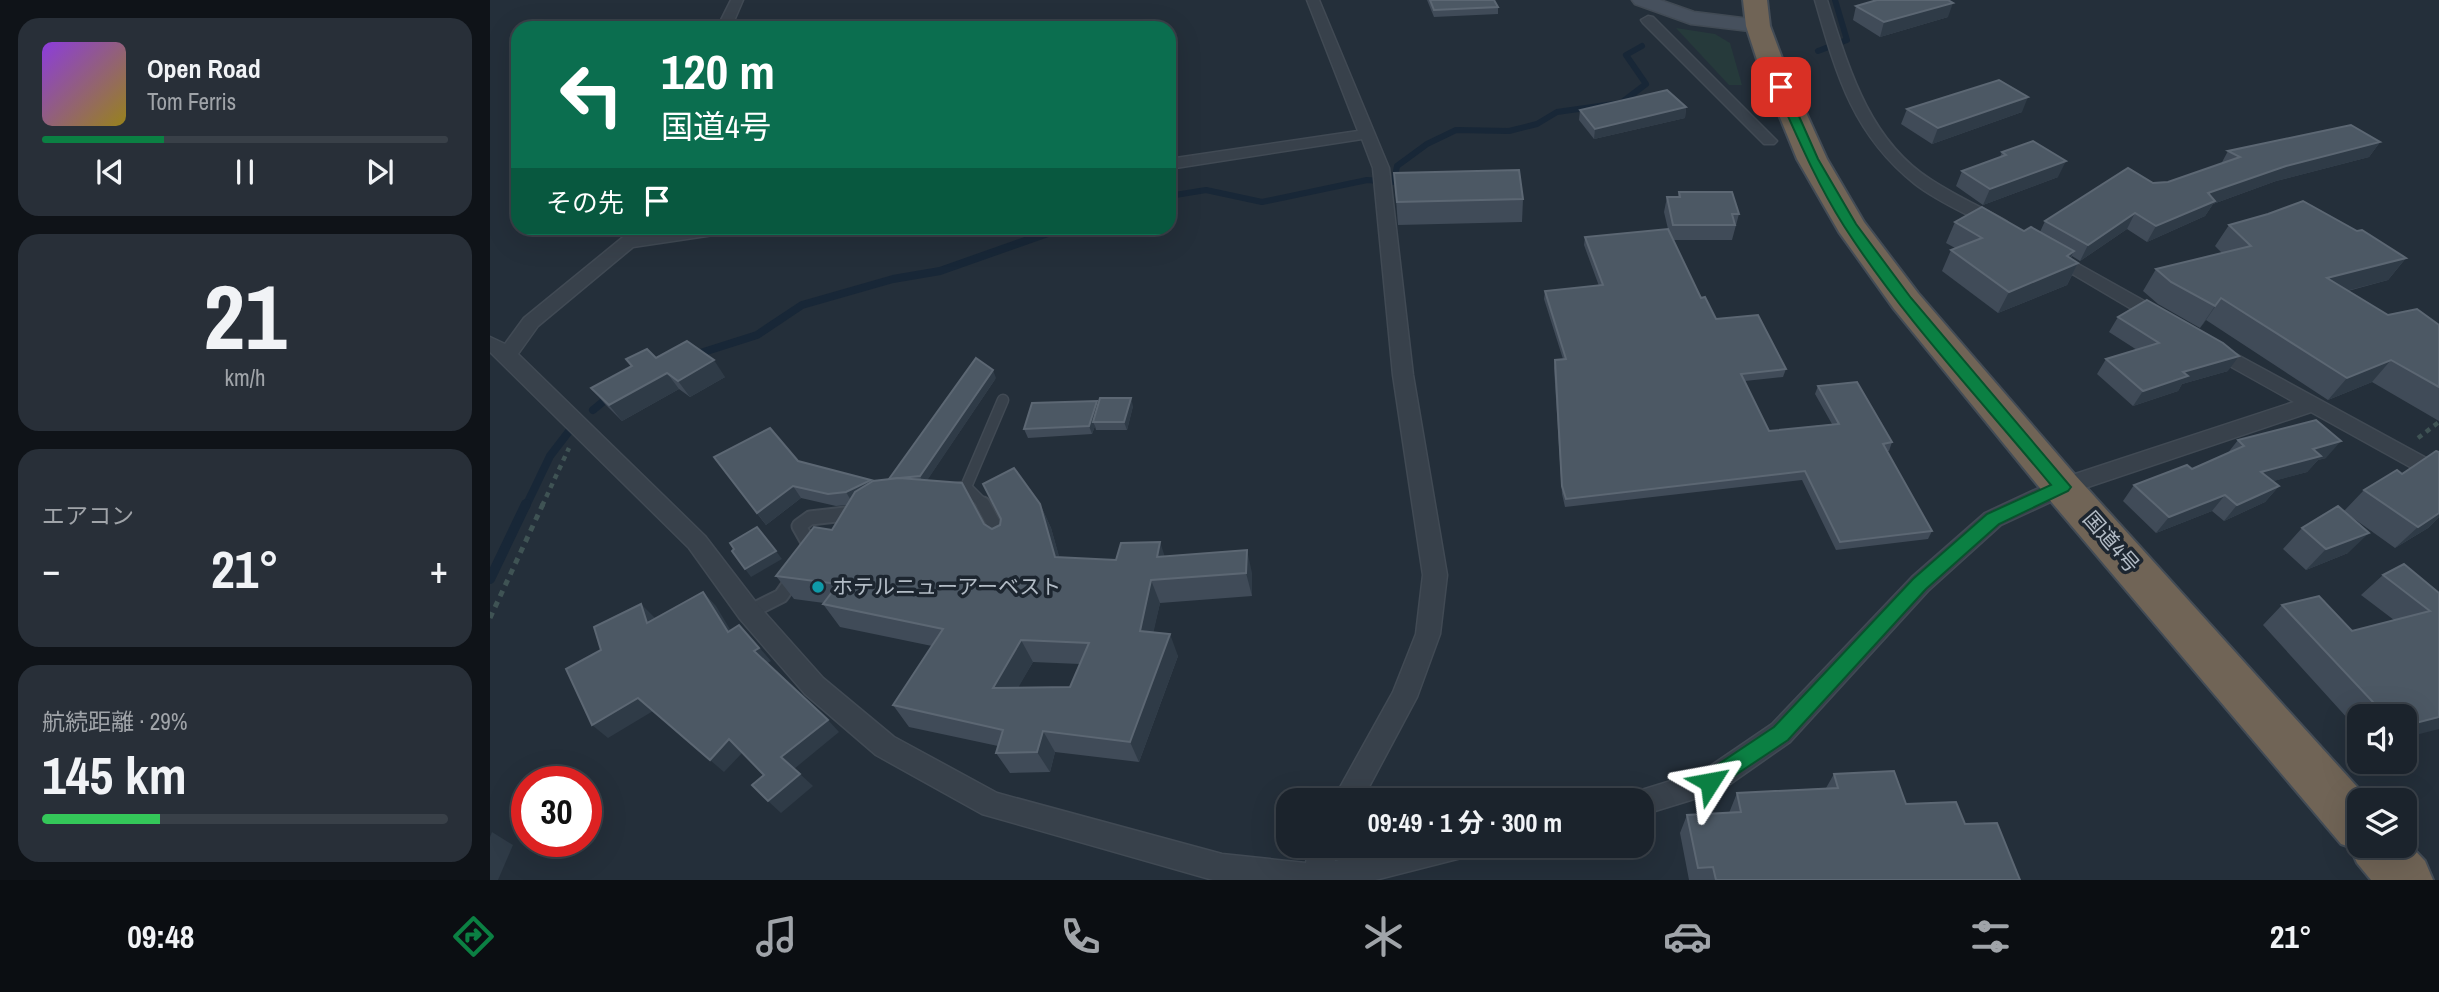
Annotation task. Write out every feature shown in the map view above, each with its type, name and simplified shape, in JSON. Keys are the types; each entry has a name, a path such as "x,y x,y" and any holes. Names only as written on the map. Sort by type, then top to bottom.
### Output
{"highway":[{"name":"国道4号","path":"1756,13 1772,66 1812,159 1850,225 1906,301 2062,487 2347,813"},
{"path":"2387,858 2406,880"}],"main road":[{"path":"1645,10 1691,18 1756,13"}],"street":[{"path":"727,21 737,0"},
{"path":"1312,0 1381,168 1404,375 1435,575 1427,634 1404,697 1354,788"},
{"path":"1821,0 1843,74 1876,137 1923,182 2019,236"},
{"path":"1645,10 1769,141"},
{"path":"1176,162 1366,134"},
{"path":"634,235 498,349 697,542 749,612 814,686 885,746 992,805 1222,868 1318,880 1409,858"},
{"path":"628,242 678,235"},
{"path":"2041,249 2439,475"},
{"path":"1654,798 1710,782 1781,733 1920,584 1993,519 2062,487 2312,404"},
{"path":"1318,880 1321,858"}],"lane":[{"path":"966,487 1003,400"},
{"path":"939,490 966,487"},
{"path":"966,487 988,509 1004,543"},
{"path":"806,563 818,548 799,526 810,518 859,510 838,528"},
{"path":"749,612 781,597 797,574"}],"path":[{"path":"490,618 579,425"}],"green space":[{"path":"1676,28 1715,34 1730,43 1742,85 1729,85"}],"building":[{"path":"1430,0 1494,0 1498,7 1434,10"},
{"path":"1877,0 1948,0 1953,3 1884,22 1856,6"},
{"path":"1999,80 2028,97 1938,128 1907,109"},
{"path":"1667,90 1686,107 1595,129 1580,110"},
{"path":"2351,125 2380,142 2286,166 2208,193 2215,201 2156,226 2135,213 2088,245 2045,221 2128,168 2153,183 2168,182 2240,157 2228,151"},
{"path":"2033,141 2066,161 1990,189 1962,171 2006,155 2002,152"},
{"path":"1519,170 1523,199 1397,202 1394,173"},
{"path":"1679,192 1732,192 1739,214 1732,214 1735,225 1673,225 1667,197 1680,197"},
{"path":"2303,201 2357,231 2362,230 2406,258 2327,278 2388,315 2417,309 2439,325 2439,387 2391,360 2347,378 2221,298 2215,306 2171,282 2156,269 2251,246 2229,225"},
{"path":"1982,207 2024,231 2031,227 2074,251 2067,256 2078,263 2009,292 1951,250 1982,238 1955,222"},
{"path":"1668,229 1701,298 1705,297 1716,319 1758,315 1786,369 1741,374 1769,431 1839,424 1818,386 1857,382 1892,442 1883,444 1932,531 1840,542 1805,471 1566,499 1562,486 1555,360 1566,359 1545,291 1603,285 1585,237"},
{"path":"2147,300 2223,343 2239,356 2183,372 2188,376 2143,391 2106,359 2159,343 2118,317"},
{"path":"687,341 714,360 678,381 667,373 609,405 591,388 632,366 626,359 647,349 656,358"},
{"path":"976,358 993,370 920,476 889,479"},
{"path":"1100,398 1131,398 1124,422 1093,422"},
{"path":"1097,401 1089,426 1024,429 1032,403"},
{"path":"2316,420 2341,441 2313,449 2321,456 2261,472 2279,486 2237,505 2225,495 2169,517 2134,485 2187,465 2192,469 2244,446 2238,440"},
{"path":"770,428 798,461 871,480 846,492 828,494 793,486 757,513 714,457"},
{"path":"2436,451 2439,452 2439,513 2418,527 2364,490 2397,470 2402,474"},
{"path":"1014,468 1040,504 1055,557 1116,560 1121,543 1160,542 1157,557 1247,550 1246,573 1151,580 1140,631 1170,634 1130,742 1043,731 1037,752 996,753 1003,730 893,705 943,629 823,604 838,584 776,576 814,527 832,530 855,492 873,481 899,478 962,483 984,524 992,529 1000,525 1001,519 983,484","holes":["1021,640 1089,643 1070,687 993,688"]},
{"path":"2338,506 2369,533 2326,549 2302,528"},
{"path":"757,527 776,551 745,569 732,551 734,549 730,543"},
{"path":"2404,564 2439,593 2439,717 2417,723 2417,704 2375,704 2282,605 2319,596 2352,631 2430,611 2383,575"},
{"path":"703,592 728,632 739,625 759,648 754,651 828,720 781,757 800,774 768,801 752,785 764,775 729,739 710,760 638,698 592,725 566,669 601,650 594,627 641,604 647,623"},
{"path":"1894,771 1906,804 1956,802 1965,824 1997,823 2020,880 1716,880 1713,867 1698,868 1687,815 1741,812 1737,793 1838,788 1834,774"}],"waterway":[{"path":"1818,51 1847,40 1835,0"},
{"path":"1176,195 1206,190 1262,202 1367,180 1394,182 1397,166 1427,144 1456,130 1509,131 1537,124 1557,112 1621,103 1646,84 1626,55 1642,46"},
{"path":"691,356 757,335 802,305 893,279 940,271 1042,235"},
{"path":"593,410 610,396"},
{"path":"526,506 550,456 570,430"},
{"path":"490,579 526,504"}],"place":[{"name":"ホテルニューアーベスト","path":"818,587"}],"route":[{"path":"1710,782 1781,733 1920,584 1993,519 2062,487 1906,301 1850,225 1812,159 1781,87"}]}
